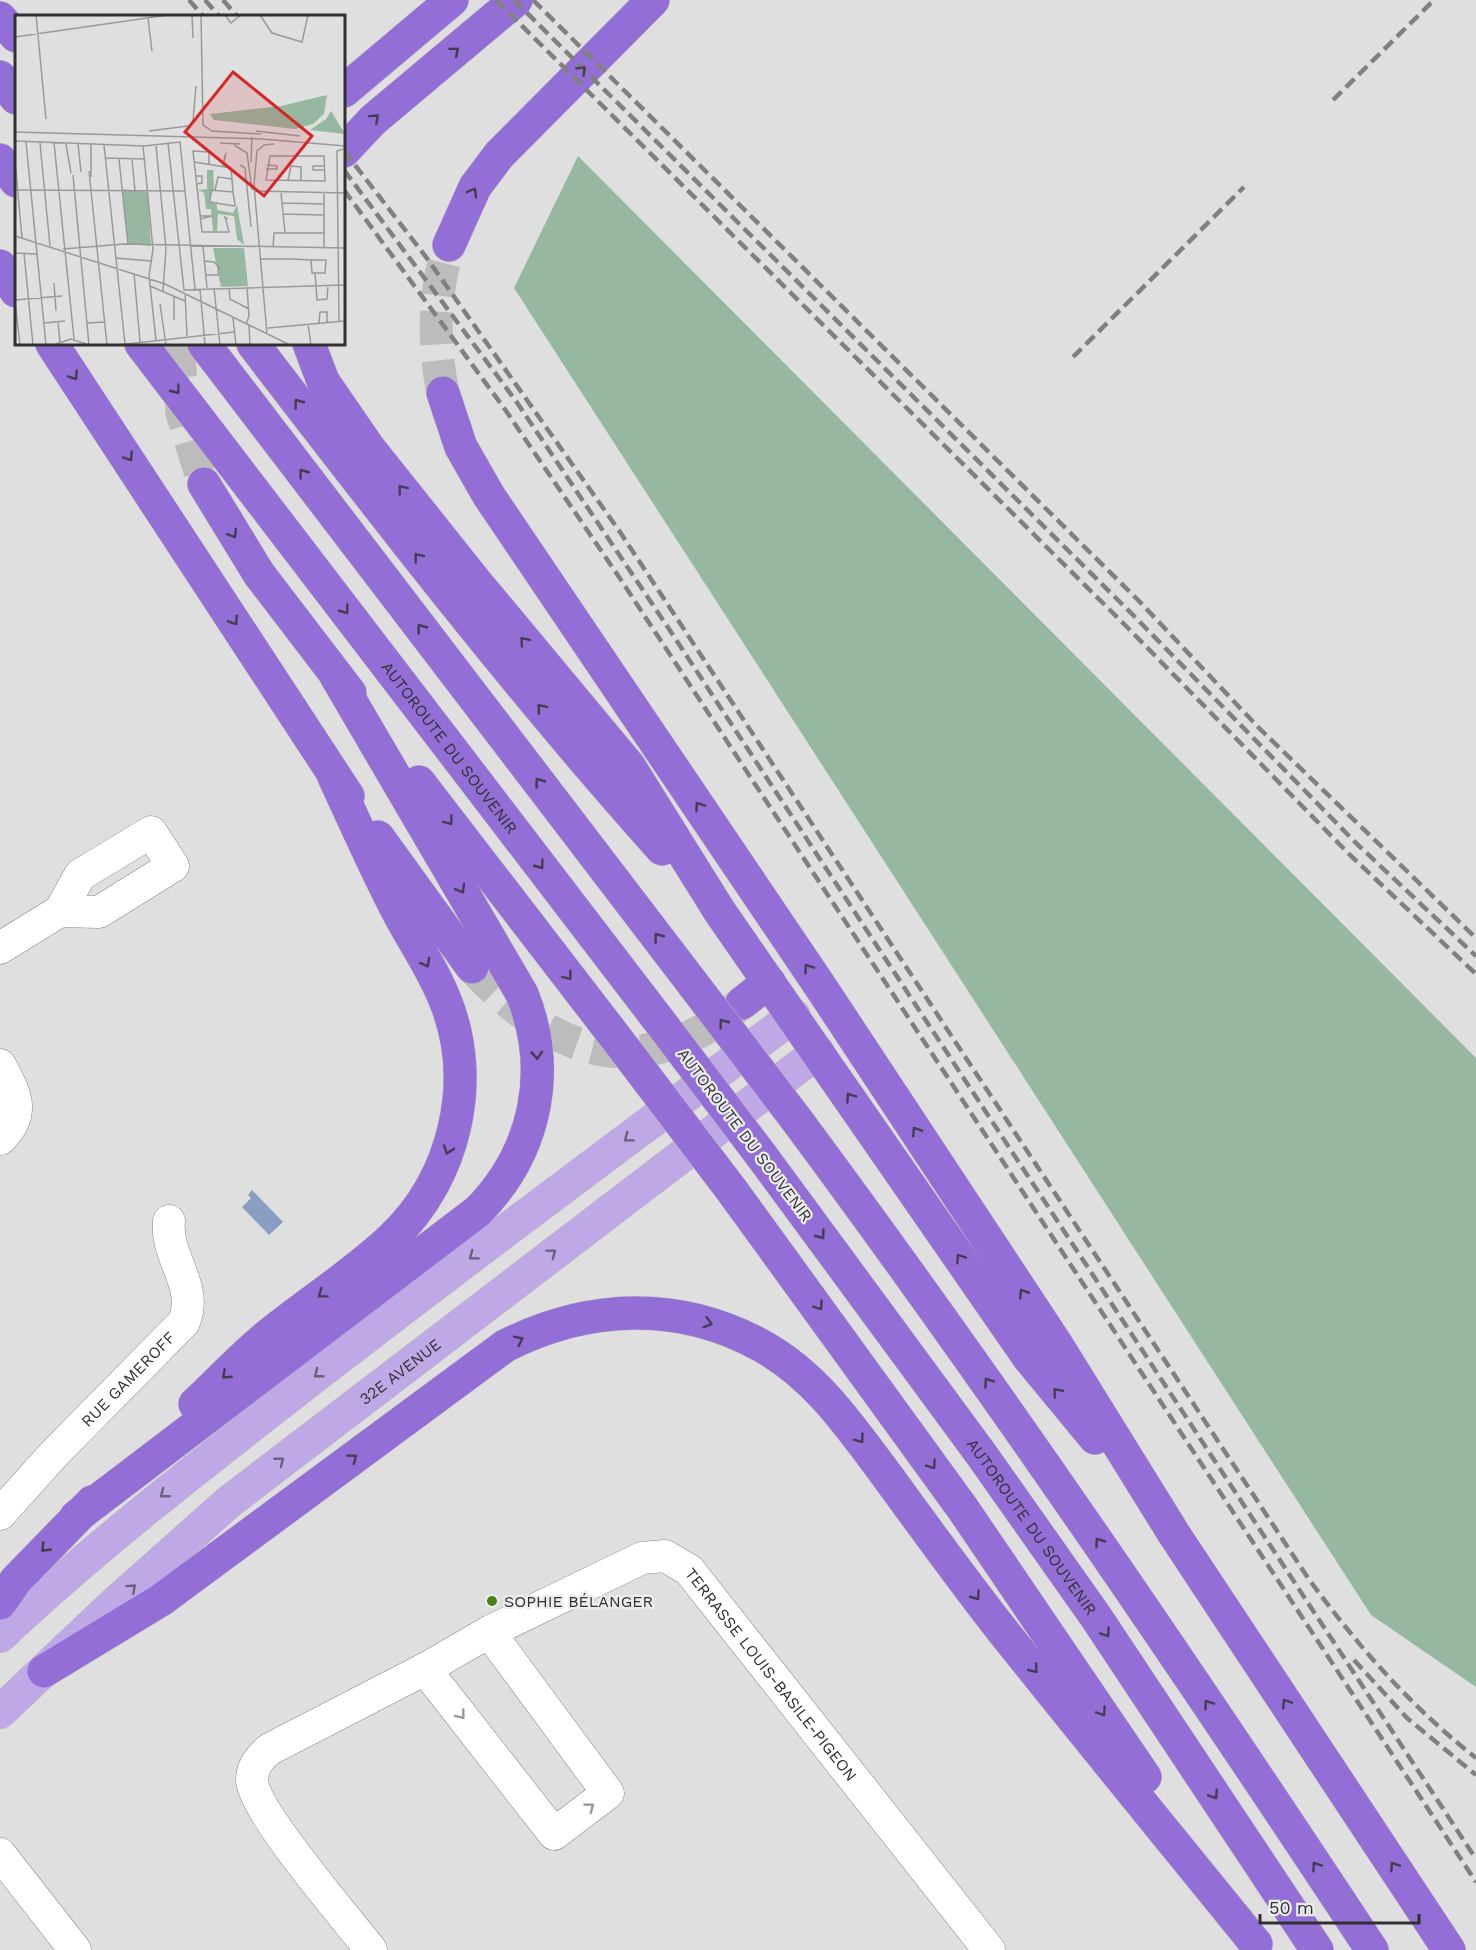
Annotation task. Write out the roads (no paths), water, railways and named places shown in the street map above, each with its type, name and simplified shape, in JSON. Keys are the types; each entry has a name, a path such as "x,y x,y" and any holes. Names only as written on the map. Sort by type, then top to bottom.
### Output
{"highway":[{"path":"351,84 452,0"},
{"path":"345,150 373,120 516,0"},
{"path":"449,245 475,187 499,155 653,0"},
{"path":"0,18 15,35"},
{"path":"0,77 15,97"},
{"path":"0,160 15,181"},
{"path":"0,266 15,289"},
{"path":"53,345 137,470 334,777 472,967"},
{"name":"AUTOROUTE DU SOUVENIR","path":"142,345 866,1295 1076,1589 1317,1950"},
{"path":"205,345 796,1119 1026,1436 1372,1950"},
{"path":"254,345 485,640 605,785 720,912"},
{"path":"309,345 323,381 352,426 475,581 630,766 720,912 1029,1358 1174,1534"},
{"path":"443,393 461,447 489,496 827,996 1055,1342 1174,1534 1449,1950"},
{"path":"204,484 259,574 733,1192 963,1509 1258,1947"},
{"path":"76,1517 478,1211 493,1195 515,1163 531,1123 538,1088 538,1056 533,1023 522,994 336,676"},
{"path":"0,1603 16,1580 76,1517 268,1335 393,1237 427,1194 450,1146 458,1113 460,1074 448,1009 438,985 398,912 334,777"},
{"path":"742,1004 769,982"},
{"path":"44,1671 161,1600 505,1346 562,1323 602,1314 655,1312 690,1318 719,1326 763,1347 801,1372 824,1394 997,1624 1258,1947"}],"main road":[{"path":"0,1636 88,1557 215,1454 608,1153 794,1016"},
{"name":"32E AVENUE","path":"0,1712 230,1500 818,1052"}],"street":[{"path":"0,948 60,911"},
{"path":"0,1065 16,1095 16,1111 8,1131 0,1139"},
{"name":"RUE GAMEROFF","path":"0,1514 59,1449 184,1322 190,1301 169,1242 169,1221"},
{"name":"TERRASSE LOUIS-BASILE-PIGEON","path":"371,1950 264,1811 254,1789 253,1769 270,1749 425,1669 489,1632 642,1558 665,1556 689,1570 989,1950"},
{"path":"425,1669 554,1834 608,1793 489,1632"},
{"path":"0,1854 75,1950"}],"water":[{"path":"252,1190 283,1222 269,1235 242,1207 251,1198 248,1195"}],"tunnel":[{"path":"443,393 437,355 436,319 440,282 449,245"},
{"path":"179,345 182,413 204,484"},
{"path":"472,967 503,998 535,1022 567,1039 600,1050 634,1052 668,1045 705,1029 742,1003"}],"railway":[{"path":"189,0 202,15"},
{"path":"205,0 218,15"},
{"path":"223,0 236,15"},
{"path":"496,0 1125,625 1349,854 1476,974"},
{"path":"514,0 1132,614 1357,844 1476,956"},
{"path":"533,0 1139,601 1259,728 1476,938"},
{"path":"1333,100 1434,0"},
{"path":"345,152 426,257 620,532 1308,1578 1386,1674 1429,1717 1476,1758"},
{"path":"345,171 516,401 669,629 1476,1859"},
{"path":"1073,357 1244,187"},
{"path":"345,191 504,408 619,577 1476,1882"},
{"path":"1354,1660 1407,1718 1476,1775"}],"place":[{"name":"SOPHIE BÉLANGER","path":"492,1601"}]}
